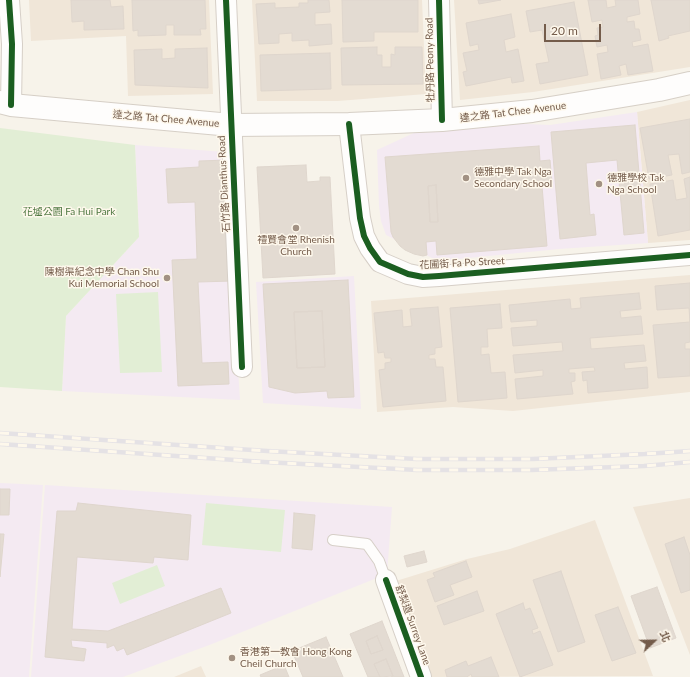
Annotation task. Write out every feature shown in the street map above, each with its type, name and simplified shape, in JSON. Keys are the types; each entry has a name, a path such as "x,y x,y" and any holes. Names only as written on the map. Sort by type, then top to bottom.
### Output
{"main road":[{"name":"達之路 Tat Chee Avenue","path":"6,103 231,125 349,124 442,120 532,111 659,90 690,83"}],"street":[{"path":"6,103 12,44 9,0"},
{"name":"石竹路 Dianthus Road","path":"226,0 242,367"},
{"name":"牡丹路 Peony Road","path":"439,0 442,120"},
{"name":"花圃街 Fa Po Street","path":"349,124 360,218 364,236 380,262 408,274 423,277 439,276 690,255"},
{"name":"舒梨道 Surrey Lane","path":"386,580 421,677"}],"lane":[{"path":"333,540 367,544 379,561 386,580"}],"shaded area":[{"path":"29,0 209,0 213,94 128,96 126,36 31,41"},
{"path":"252,0 422,0 426,94 338,101 257,101"},
{"path":"454,0 690,0 690,67 533,92 460,100"},
{"path":"690,100 690,240 648,243 637,112"},
{"name":"德雅中學 Tak Nga Secondary School","path":"637,112 648,243 559,249 438,261 386,235 381,221 379,206 377,150 442,120 550,125"},
{"name":"陳樹渠紀念中學 Chan Shu Kui Memorial School","path":"135,145 224,152 240,400 62,391 66,316 139,237"},
{"path":"690,275 690,392 513,411 453,407 377,412 371,301"},
{"path":"354,276 361,409 263,403 256,282"},
{"path":"0,483 43,485 29,677 0,677"},
{"path":"45,485 392,507 387,574 212,644 123,677 31,677"},
{"path":"690,498 690,655 633,507"},
{"path":"595,520 653,676 431,677 396,581 467,559 510,549"},
{"path":"201,666 206,677 174,677"}],"green space":[{"name":"花墟公園 Fa Hui Park","path":"0,128 135,145 139,237 66,316 62,391 0,387"},
{"path":"158,292 162,372 120,373 116,294"},
{"path":"206,503 285,510 281,552 202,545"},
{"path":"157,565 165,586 120,604 112,583"}],"building":[{"path":"71,0 110,0 111,7 123,6 124,29 84,30 84,21 72,22"},
{"path":"132,0 205,0 206,29 200,29 201,35 174,35 174,25 166,25 166,35 138,36 138,30 133,31"},
{"path":"308,0 329,0 330,12 315,13 315,25 331,24 332,44 309,46 309,40 292,41 292,33 279,34 279,43 259,44 256,4 275,3 275,8 299,7 299,3 308,3"},
{"path":"342,0 418,0 418,32 374,32 374,41 343,42"},
{"path":"478,0 501,0 479,4"},
{"path":"588,0 606,0 607,8 616,6 615,0 638,0 640,14 627,17 627,22 634,21 635,29 639,29 641,40 632,42 633,47 648,44 653,71 628,75 626,64 619,66 621,75 601,79 597,54 608,52 607,45 597,47 595,36 598,35 597,28 603,27 602,20 592,22"},
{"path":"651,0 690,0 690,31 668,36 669,38 659,41"},
{"path":"574,2 588,75 540,84 536,64 549,62 542,30 530,32 526,11"},
{"path":"511,14 515,37 504,40 506,52 518,49 524,81 512,83 511,77 466,86 463,72 467,71 463,53 479,50 478,44 470,46 466,23"},
{"path":"377,47 377,55 382,55 382,67 391,67 391,54 395,55 395,47 422,47 423,84 342,85 341,48"},
{"path":"207,48 208,88 135,85 134,50 162,49 162,59 175,58 175,49"},
{"path":"330,53 331,89 261,91 260,55"},
{"path":"690,119 690,172 682,174 679,154 668,155 672,175 649,179 640,128"},
{"name":"德雅學校 Tak Nga School","path":"635,125 644,233 624,235 617,160 586,163 590,215 594,214 596,235 560,239 551,132"},
{"name":"德雅中學 Tak Nga Secondary School","path":"539,146 540,161 550,160 552,183 542,186 547,246 437,255 436,241 426,242 427,255 423,256 414,254 405,250 393,237 391,232 385,157","holes":["436,185 438,222 430,222 428,186"]},
{"path":"227,160 232,281 198,282 202,363 228,362 229,384 178,386 172,260 197,259 195,202 168,203 166,169 199,167 199,161"},
{"name":"禮賢會堂 Rhenish Church","path":"306,165 307,182 320,181 320,177 330,177 335,274 263,278 257,167"},
{"path":"690,177 690,230 658,236 650,184 673,180 676,200 687,198 684,179"},
{"path":"436,185 438,222 430,222 428,186"},
{"path":"348,280 354,397 328,398 327,391 295,393 269,387 263,284","holes":["322,311 325,367 297,368 294,312"]},
{"path":"690,283 690,322 689,308 657,310 655,286"},
{"path":"639,293 641,309 620,311 621,318 641,316 643,334 590,338 591,349 644,345 646,361 624,363 625,369 647,367 648,388 588,393 587,380 583,381 582,372 595,371 594,367 569,369 569,373 575,373 575,381 571,382 573,394 517,399 515,379 543,376 543,370 515,373 513,355 563,351 562,342 513,346 511,328 537,326 537,320 511,322 509,305 570,299 571,309 581,308 580,298"},
{"path":"500,304 502,328 487,329 488,347 481,347 481,355 489,354 491,373 505,372 507,398 458,402 450,308"},
{"path":"438,307 442,347 435,348 435,354 429,355 429,359 435,359 436,367 443,367 446,401 383,407 379,370 385,369 385,363 391,362 391,358 385,358 384,352 378,353 374,313 402,310 403,327 412,326 410,309"},
{"path":"322,311 325,367 297,368 294,312"},
{"path":"690,322 690,342 685,343 685,349 690,349 690,376 658,378 653,325"},
{"path":"0,489 10,489 9,515 0,515"},
{"path":"78,503 191,515 188,560 154,557 153,563 77,557 72,629 108,631 221,588 231,613 127,655 124,648 117,651 114,645 107,648 107,643 71,640 72,647 86,649 84,661 45,657 57,511 76,511"},
{"path":"294,513 315,515 312,550 292,548"},
{"path":"0,534 4,534 0,577"},
{"path":"684,537 690,555 690,590 681,593 665,544"},
{"path":"424,551 427,562 407,567 404,556"},
{"path":"466,561 472,577 450,585 454,595 435,602 427,580 435,577 433,573"},
{"path":"561,571 585,642 558,652 533,580"},
{"path":"657,587 676,638 650,648 631,596"},
{"path":"477,591 484,611 444,625 437,606"},
{"path":"523,603 525,610 530,608 538,628 532,630 533,634 540,631 553,665 520,677 496,614"},
{"path":"618,607 636,653 612,661 595,615"},
{"path":"382,621 404,677 391,677 393,676 386,659 374,664 380,677 368,677 350,634","holes":["377,636 383,650 371,654 366,641"]},
{"path":"377,636 383,650 371,654 366,641"},
{"path":"326,637 343,677 303,677 292,651"},
{"path":"491,657 499,677 472,677 471,674 467,677 447,677 445,670 466,661 468,666"},
{"path":"386,659 393,676 380,677 374,664"},
{"path":"284,665 289,677 261,677 260,675"}],"railway":[{"path":"0,433 267,451 417,459 532,459 690,451"},
{"path":"0,444 264,462 417,470 531,470 644,466 690,462"}],"cycle path":[{"path":"9,0 12,44 11,105"},
{"path":"226,0 242,367"},
{"path":"439,0 442,120"},
{"path":"349,124 360,218 364,236 380,262 408,274 423,277 439,276 690,255"},
{"path":"386,580 421,677"}],"place":[{"name":"德雅中學 Tak Nga Secondary School","path":"466,178"},
{"name":"德雅學校 Tak Nga School","path":"599,184"},
{"name":"禮賢會堂 Rhenish Church","path":"296,228"},
{"name":"陳樹渠紀念中學 Chan Shu Kui Memorial School","path":"167,278"},
{"name":"香港第一教會 Hong Kong Cheil Church","path":"232,658"}]}
